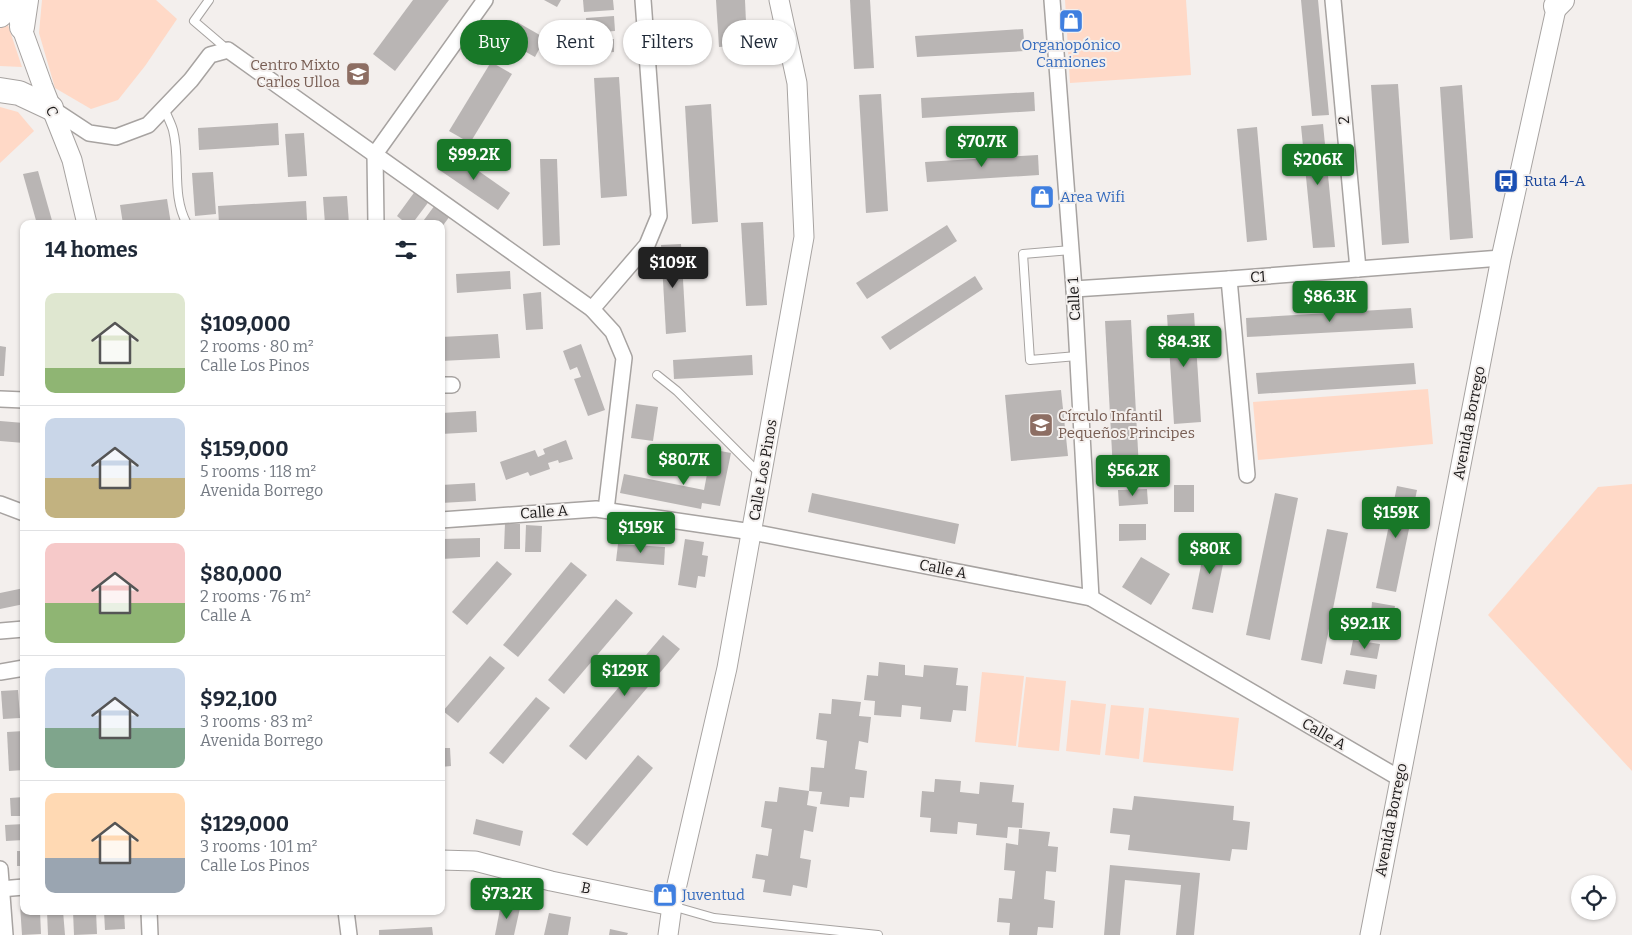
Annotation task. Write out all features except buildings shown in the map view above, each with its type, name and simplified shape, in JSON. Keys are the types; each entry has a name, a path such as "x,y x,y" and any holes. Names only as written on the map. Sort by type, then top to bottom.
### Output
{"main road":[{"path":"0,15 11,0"},
{"path":"22,27 26,0"},
{"path":"0,74 47,97"},
{"path":"0,90 47,97"}],"street":[{"name":"C","path":"11,0 72,160 86,220"},
{"path":"376,220 375,154 485,0"},
{"path":"592,309 648,245 659,216 643,0"},
{"name":"Calle Los Pinos","path":"668,935 672,906 727,668 804,237 797,83 779,0"},
{"name":"Calle 1","path":"1052,0 1074,289 1091,598"},
{"name":"2","path":"1332,0 1358,269"},
{"name":"Avenida Borrego","path":"1370,935 1501,258 1558,2"},
{"path":"47,97 89,134 116,137 148,125 191,80 210,55 228,50 592,309 612,332 624,358 606,510"},
{"name":"C1","path":"1074,289 1501,258"},
{"path":"1229,279 1247,475"},
{"path":"0,398 20,400"},
{"path":"0,504 20,512"},
{"name":"Calle A","path":"445,520 596,509 606,510 752,532 1091,598 1399,778"},
{"path":"0,631 20,629"},
{"path":"0,672 20,669"},
{"name":"B","path":"445,860 475,862 551,881 672,906"},
{"path":"0,869 5,935"},
{"path":"1,889 20,887"},
{"path":"149,915 150,935"},
{"path":"346,915 349,935"}],"lane":[{"path":"209,0 194,21 228,50"},
{"path":"164,108 173,131 178,196 185,220"},
{"path":"1071,250 1023,254 1030,360 1077,356"},
{"path":"657,375 677,391 761,476"},
{"path":"672,906 714,918 878,935"}],"shaded area":[{"path":"42,0 156,0 177,19 145,66 118,100 91,109 55,88 39,33"},
{"path":"1065,0 1186,0 1191,75 1070,83"},
{"path":"6,19 22,67 0,66 0,29"},
{"path":"0,107 18,112 34,131 0,163"},
{"path":"1428,389 1433,444 1258,460 1253,402"},
{"path":"1632,484 1632,771 1488,615 1598,487"},
{"path":"982,672 1024,676 1016,746 975,742"},
{"path":"1026,677 1066,681 1059,751 1018,747"},
{"path":"1071,700 1106,704 1100,755 1066,751"},
{"path":"1111,705 1144,708 1139,759 1105,755"},
{"path":"1149,708 1239,718 1233,771 1143,762"}],"place":[{"name":"Organopónico Camiones","path":"1071,21"},
{"name":"Centro Mixto Carlos Ulloa","path":"358,74"},
{"name":"Ruta 4-A","path":"1506,181"},
{"name":"Area Wifi","path":"1042,197"},
{"name":"Círculo Infantil Pequeños Principes","path":"1041,425"},
{"name":"Juventud","path":"665,895"}]}
